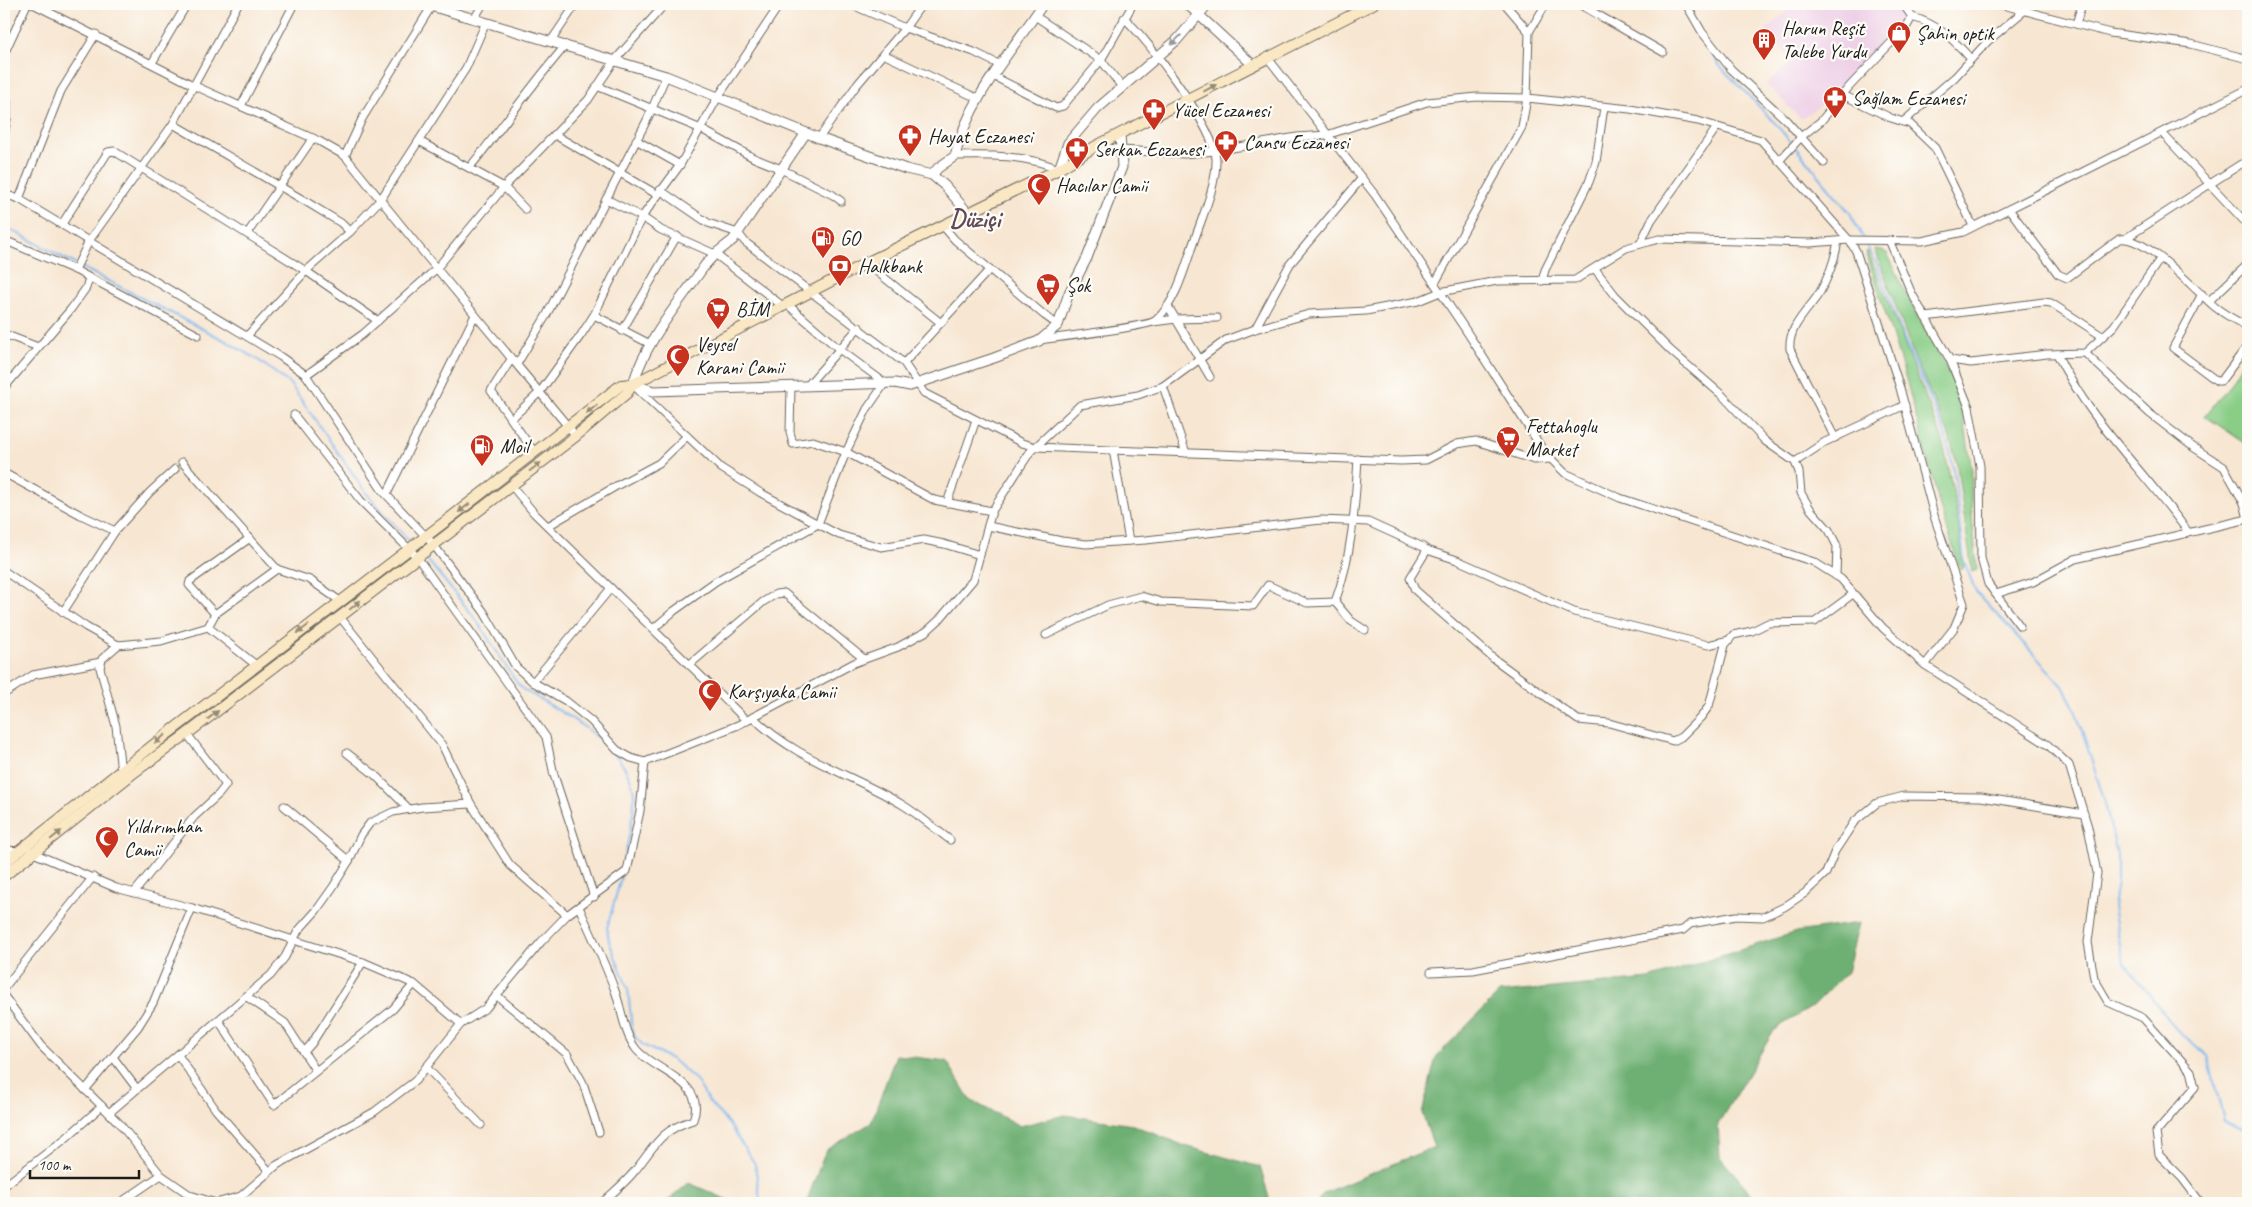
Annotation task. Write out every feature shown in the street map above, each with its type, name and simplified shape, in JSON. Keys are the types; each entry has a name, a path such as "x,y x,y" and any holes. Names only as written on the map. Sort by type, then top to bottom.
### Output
{"main road":[{"path":"4,876 132,774 340,617 535,453 621,385 633,384 814,292 866,263 1059,169 1096,146 1373,4"},
{"path":"4,863 340,601 511,485 576,436 626,393 633,384"}],"street":[{"path":"4,54 27,4"},
{"path":"33,4 96,34 196,86 313,138 346,156 436,268 576,436"},
{"path":"152,64 186,4"},
{"path":"77,266 89,241 173,124 196,86 238,4"},
{"path":"242,106 294,4"},
{"path":"474,19 483,4"},
{"path":"551,41 576,4"},
{"path":"306,375 363,334 436,268 504,187 588,100 615,60 665,4"},
{"path":"512,418 540,392 594,315 642,217 680,165 718,97 780,4"},
{"path":"850,4 906,28 974,52 998,64"},
{"path":"819,138 856,86 906,28 922,4"},
{"path":"955,156 978,99 993,76 998,64 1043,4"},
{"path":"993,76 1056,108 1063,106 1101,60 1133,4"},
{"path":"1187,4 1253,64"},
{"path":"932,175 938,168 955,156 994,154 1040,161 1059,169 1068,143 1098,108 1177,40 1208,4"},
{"path":"1505,4 1529,32"},
{"path":"1434,283 1522,127 1527,98 1529,32 1546,4"},
{"path":"1579,4 1663,52"},
{"path":"1686,4 1702,32 1731,69 1802,136 1824,163"},
{"path":"1903,4 1912,17 1930,22 1958,44 1971,59"},
{"path":"1999,4 2110,32 2191,44 2248,59"},
{"path":"2076,24 2082,4"},
{"path":"346,156 362,119 428,5 447,7 474,19 666,76 819,138 906,169 932,175 945,186 968,213"},
{"path":"1903,122 1955,77 1988,41 2025,10"},
{"path":"1035,16 1101,60 1122,87"},
{"path":"1779,161 1802,136 1821,121 1843,95 1892,45 1908,26 1912,17"},
{"path":"1124,18 1175,77 1215,150 1216,161 1213,184 1186,264 1168,306 1153,322"},
{"path":"247,336 306,271 350,232 380,199 466,68 486,22"},
{"path":"19,199 61,91 96,34"},
{"path":"470,167 536,80 566,45"},
{"path":"883,54 978,99"},
{"path":"1268,57 1362,178 1440,292 1545,453 1565,473 1620,498 1814,562 1836,576 1884,628 1925,665 2048,745 2069,765 2084,814 2097,872 2088,942 2094,978 2108,1002 2143,1018 2192,1071 2195,1087 2156,1132 2159,1155 2182,1178 2202,1203"},
{"path":"535,453 491,391 546,316 652,109 666,76"},
{"path":"597,86 701,130 754,158 833,195 841,202"},
{"path":"294,415 361,501 420,548 484,612 516,667 533,682 566,700 591,721 617,750 644,762 750,719 864,659 898,647 927,631 974,580 992,510 1030,452 1080,405 1138,395 1163,386 1226,340 1255,328 1309,314 1366,311 1418,301 1440,292 1497,281 1575,280 1626,248 1659,239 1810,243 1849,240 1922,241 1963,232 2248,89"},
{"path":"1843,95 1891,118 1910,124 1935,148 1973,226"},
{"path":"1096,146 1122,150 1184,154 1297,137 1327,135 1427,102 1477,97 1527,98 1604,106 1698,121 1761,140 1849,240 1856,251 1905,405 1935,520 1964,604 1954,628 1925,665"},
{"path":"4,99 8,101 4,135"},
{"path":"1542,281 1545,270 1589,182 1596,162 1604,106"},
{"path":"173,124 341,223 350,232"},
{"path":"1640,244 1651,221 1717,127"},
{"path":"633,384 639,362 650,344 715,254 733,240 806,133"},
{"path":"2162,133 2248,225"},
{"path":"1039,340 1058,324 1069,293 1087,258 1122,167 1120,134"},
{"path":"554,135 659,192 708,223 738,233 745,242 814,292 904,362 924,393 1022,443 1036,447 1426,460 1457,444 1476,441 1534,460 1551,459"},
{"path":"247,234 313,138"},
{"path":"636,140 680,165"},
{"path":"419,141 504,187 525,209"},
{"path":"62,224 108,152 114,151 306,271 378,321"},
{"path":"2009,209 2058,274 2067,278 2120,239 2126,238 2241,164"},
{"path":"1255,328 1290,264 1362,178"},
{"path":"4,194 19,199 62,224 281,357 306,375 387,494 420,548 546,737 554,775 594,897"},
{"path":"606,199 642,217 661,230 715,254 885,383"},
{"path":"943,226 955,240 1044,315 1058,324"},
{"path":"622,331 677,236"},
{"path":"2126,238 2139,243 2202,294 2216,308 2248,327"},
{"path":"4,240 77,266 89,278 198,335"},
{"path":"1889,240 1912,294 1950,360 1969,407 1980,466 1981,558 1988,584 2020,626"},
{"path":"1835,438 1790,349 1789,339 1820,291 1834,260 1838,241"},
{"path":"1950,360 1971,363 2056,354 2085,353 2114,326 2160,259"},
{"path":"866,263 941,323"},
{"path":"2209,301 2248,264"},
{"path":"904,362 990,269"},
{"path":"1595,269 1615,295 1670,350 1723,396 1765,441 1795,462 1799,472 1801,492 1811,510 1828,530 1837,546 1836,576"},
{"path":"4,388 71,309 86,288 89,278"},
{"path":"2202,294 2173,348 2217,380 2222,381 2248,346"},
{"path":"1925,317 2044,302 2051,303 2102,336"},
{"path":"1168,306 1210,377"},
{"path":"387,494 475,315"},
{"path":"594,315 650,344"},
{"path":"633,384 652,392 885,383 910,386 994,358 1039,340 1176,319 1217,318"},
{"path":"806,386 859,327"},
{"path":"4,334 38,347"},
{"path":"1996,594 2033,582 2075,559 2248,519 2244,502 2224,468 2149,413 2085,353"},
{"path":"2056,354 2069,380 2132,464 2167,503 2188,532"},
{"path":"653,629 674,611 716,581 818,524 846,452 867,409 885,383"},
{"path":"633,384 721,468 760,493 818,524 839,534 881,547 924,540 980,555"},
{"path":"1163,386 1186,453"},
{"path":"791,387 790,432 793,444 813,441 846,452 908,488 934,500 992,510"},
{"path":"1795,462 1835,438 1905,405"},
{"path":"948,503 976,420"},
{"path":"548,526 659,463 687,436"},
{"path":"1113,450 1129,541"},
{"path":"1335,602 1342,583 1354,522 1358,459"},
{"path":"182,462 277,569 310,580 340,601"},
{"path":"63,612 115,531 150,492 174,469"},
{"path":"4,473 82,516 115,531"},
{"path":"511,485 548,526 611,588 690,665 750,719 794,748 903,805 950,840"},
{"path":"988,526 1062,542 1086,544 1321,520 1368,522 1427,550 1457,560 1574,612 1708,645 1729,640"},
{"path":"215,614 188,585 190,581 250,538"},
{"path":"1427,550 1410,578 1415,590 1494,660 1578,720 1609,723 1673,740 1681,737 1701,718 1709,706 1725,645 1733,635 1752,631 1768,623 1815,622 1853,594"},
{"path":"121,772 116,726 100,668 102,659 118,645 161,641 208,627 215,614 277,569"},
{"path":"4,571 63,612 118,645"},
{"path":"1046,635 1108,605 1141,596 1161,602 1253,606 1268,585 1307,603 1335,602"},
{"path":"533,682 611,588"},
{"path":"690,665 763,602 776,594 784,593 864,659"},
{"path":"1335,602 1352,621 1365,630"},
{"path":"340,617 442,745 471,804 510,865 568,915"},
{"path":"208,627 256,665"},
{"path":"4,694 33,675 101,662"},
{"path":"134,892 194,817 220,794 226,785 187,734"},
{"path":"347,753 375,775 409,809"},
{"path":"4,996 42,1046 109,1113 162,1175 190,1195 216,1203 228,1202 241,1196 277,1164 374,1112 415,1081 461,1024 486,1008 541,942 568,915 618,880 627,871 640,811 644,762"},
{"path":"1431,972 1473,970 1683,930 1690,924 1736,916 1763,917 1784,907 1805,892 1826,872 1835,851 1854,822 1877,803 1904,796 1981,797 2084,814"},
{"path":"109,1113 271,975 298,931 316,911 349,861 361,835 370,823 393,812 471,804"},
{"path":"284,806 349,861"},
{"path":"4,850 34,853 116,888 192,908 363,962 414,984 461,1024"},
{"path":"4,988 93,877"},
{"path":"579,907 614,988 630,1040 638,1052 680,1079 692,1096 697,1111 693,1120 678,1125 662,1134 632,1174 602,1203"},
{"path":"86,1090 138,1027 154,1003 192,908"},
{"path":"305,1051 363,962"},
{"path":"219,1021 274,1105 393,1009 414,984"},
{"path":"496,996 568,1054 583,1083 598,1132"},
{"path":"247,997 284,1023 305,1051 316,1071"},
{"path":"178,1055 216,1110 269,1172"},
{"path":"113,1057 137,1089"},
{"path":"426,1067 481,1125"},
{"path":"4,1186 66,1138 102,1106"},
{"path":"120,1203 162,1175"}],"shaded area":[{"path":"1795,4 1895,4 1905,15 1828,100 1801,119 1766,84 1793,61 1765,31"}],"green space":[{"path":"1875,249 1887,253 1909,300 1949,372 1958,396 1964,419 1972,470 1971,503 1977,570 1972,572 1956,460 1948,433 1915,359"},
{"path":"1868,251 1942,438 1954,496 1964,567 1960,569 1940,507 1906,379 1866,252"},
{"path":"2248,352 2248,445 2205,416 2228,387"},
{"path":"1859,923 1847,972 1812,1007 1775,1029 1718,1124 1720,1157 1755,1198 1753,1203 1316,1203 1324,1193 1434,1147 1422,1113 1436,1057 1499,993 1649,979 1796,932"},
{"path":"896,1055 947,1061 970,1100 1020,1126 1065,1115 1133,1125 1185,1146 1260,1167 1270,1200 1279,1203 806,1203 826,1150 871,1123"},
{"path":"689,1183 735,1203 665,1203"}],"waterway":[{"path":"1680,4 1719,65 1775,123 1850,213 1863,238"},
{"path":"4,226 75,264"},
{"path":"1865,242 1877,264 1905,341 1941,423 1955,479 1964,561 1976,592 2063,686 2075,709 2104,799 2117,854 2117,882 2113,907 2123,961 2176,1029 2208,1056 2224,1121 2248,1131"},
{"path":"79,266 226,341 258,360 290,384 367,494 411,543"},
{"path":"425,557 475,618 517,683 524,690 588,730 616,756 627,771 633,787 634,805 622,871"},
{"path":"621,878 607,928 609,941 628,989 632,1030 636,1038 643,1045 673,1060 696,1080 709,1102 728,1123 755,1164 760,1200 763,1203"}],"place":[{"name":"Şahin optik","path":"1899,54"},
{"name":"Harun Reşit Talebe Yurdu","path":"1764,61"},
{"name":"Sağlam Eczanesi","path":"1835,119"},
{"name":"Yücel Eczanesi","path":"1154,131"},
{"name":"Hayat Eczanesi","path":"910,157"},
{"name":"Cansu Eczanesi","path":"1226,163"},
{"name":"Serkan Eczanesi","path":"1077,170"},
{"name":"Hacılar Camii","path":"1039,206"},
{"name":"GO","path":"823,259"},
{"name":"Halkbank","path":"840,287"},
{"name":"Şok","path":"1048,306"},
{"name":"BİM","path":"718,330"},
{"name":"Veysel Karani Camii","path":"678,377"},
{"name":"Fettahoglu Market","path":"1508,459"},
{"name":"Moil","path":"482,467"},
{"name":"Karşıyaka Camii","path":"710,712"},
{"name":"Yıldırımhan Camii","path":"107,859"}],"district":[{"name":"Düziçi","path":"975,219"}]}
